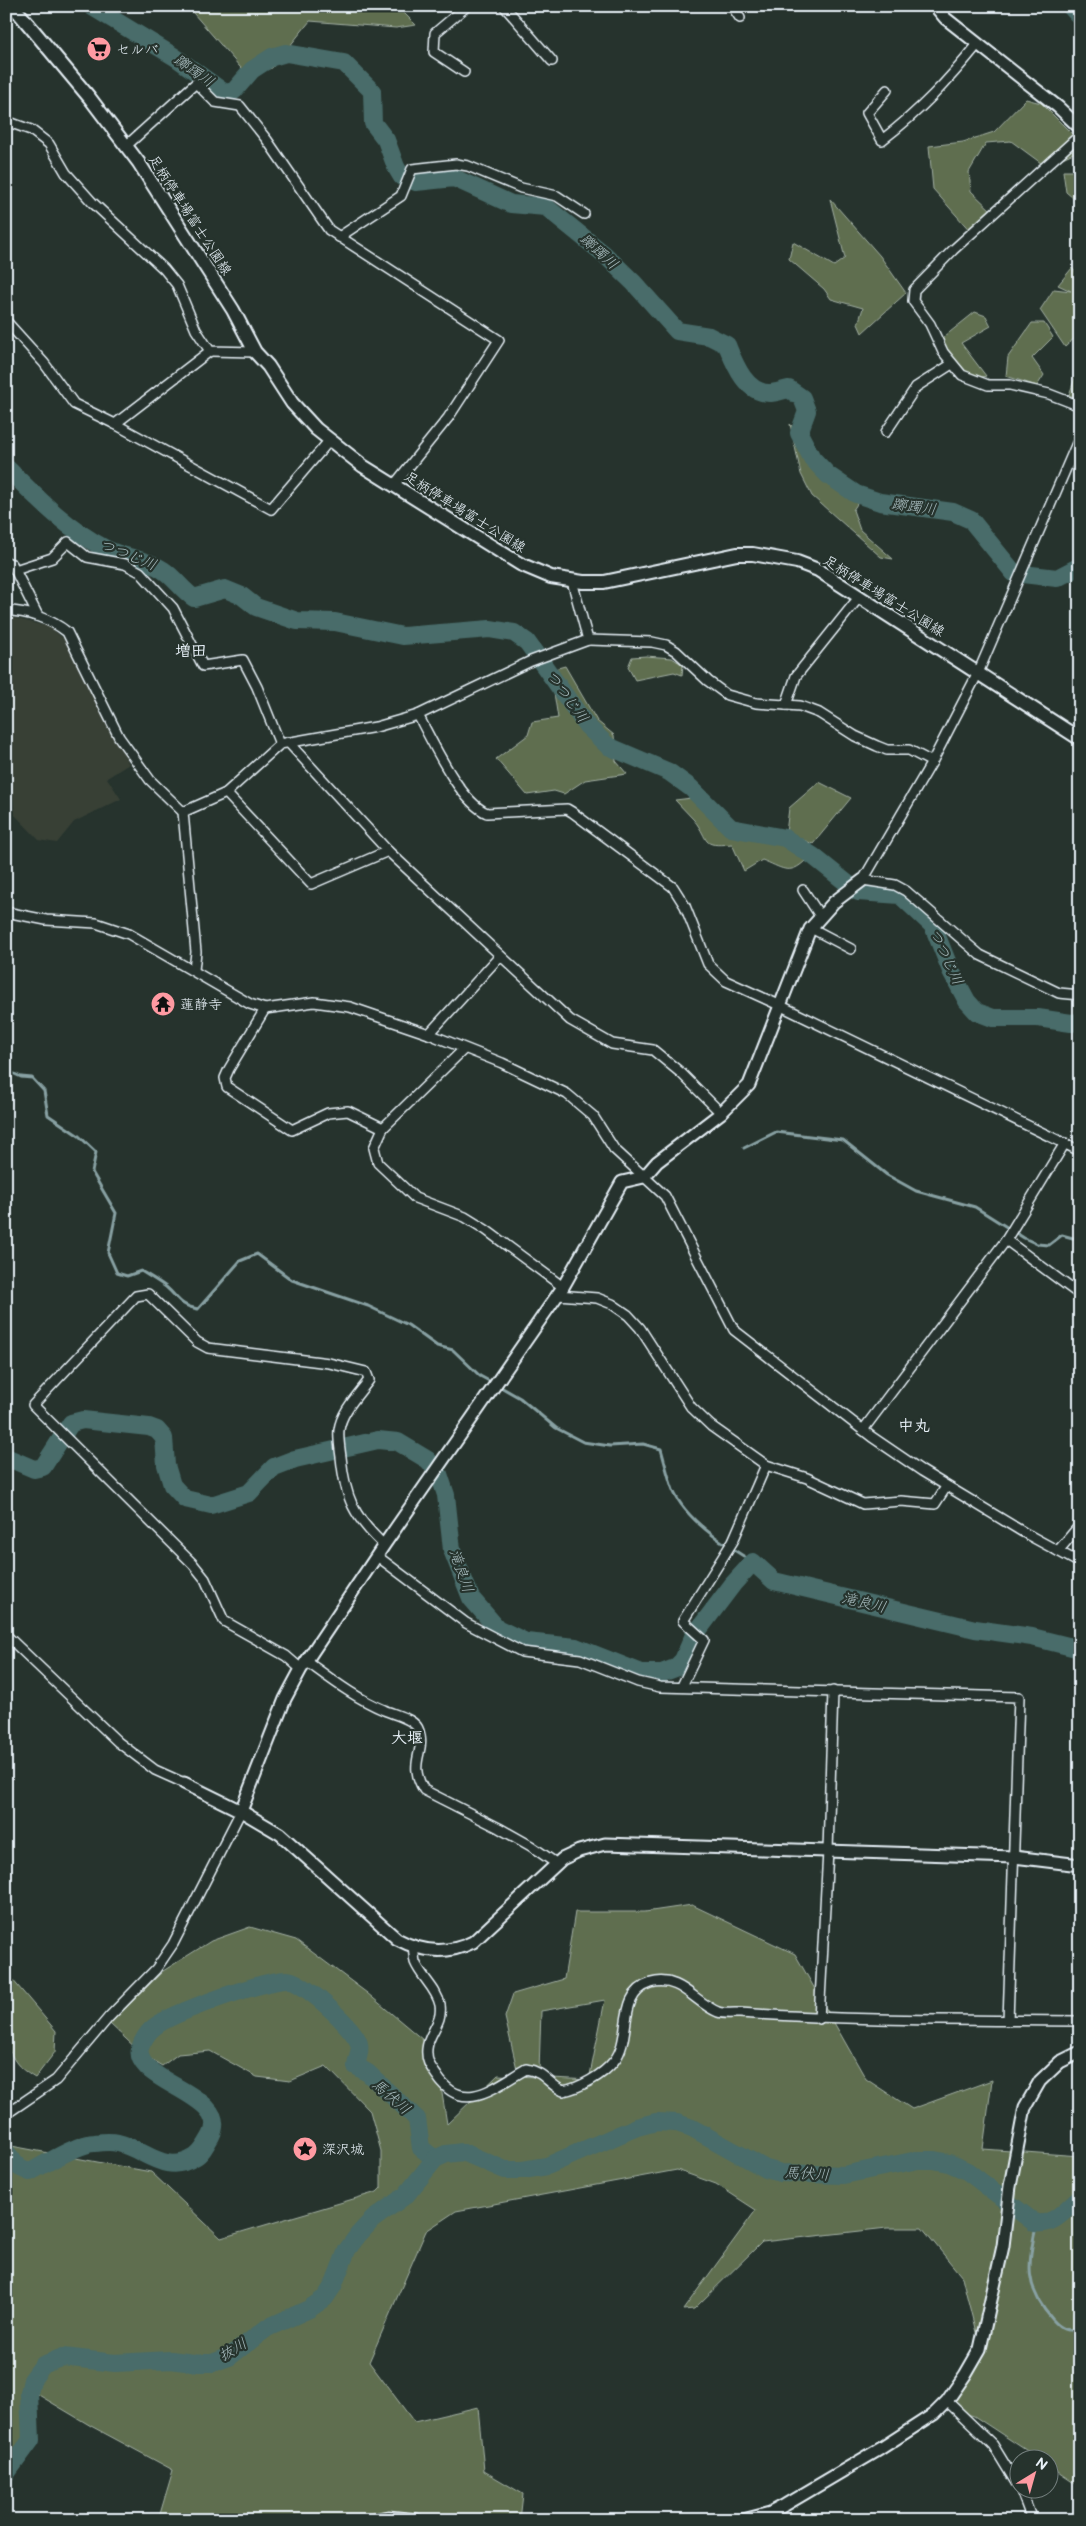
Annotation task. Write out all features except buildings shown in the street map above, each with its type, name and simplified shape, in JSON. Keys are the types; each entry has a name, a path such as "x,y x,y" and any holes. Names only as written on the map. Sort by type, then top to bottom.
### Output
{"main road":[{"name":"足柄停車場富士公園線","path":"13,6 89,97 126,146 203,261 256,352 268,366 292,403 329,441 394,486 520,564 551,577 572,581 604,582 736,554 761,554 797,562 818,570 860,596 1080,739"}],"street":[{"path":"464,72 434,52 435,33 467,6"},
{"path":"504,6 552,61"},
{"path":"732,6 740,18"},
{"path":"935,6 946,18 1058,107 1080,128"},
{"path":"887,90 867,113 882,140 912,116 943,87 978,44"},
{"path":"126,146 196,83 215,102 240,106 267,140 329,230 499,340 448,418 394,486"},
{"path":"6,121 31,130 49,144 66,173 92,202 164,269 177,285 196,330 210,351"},
{"path":"1080,135 953,250 914,290 913,301 930,324 943,352 962,375 988,385 1010,385 1048,394 1080,406"},
{"path":"339,237 401,196 412,169 456,164 468,166 522,188 557,196 584,214"},
{"path":"6,321 44,363 74,404 115,424 272,509 329,441"},
{"path":"115,424 210,351 256,352"},
{"path":"886,432 916,387 952,364"},
{"path":"8,2112 56,2080 108,2017 156,1968 173,1944 241,1811 284,1699 304,1665 384,1545 560,1291 622,1182 644,1177 657,1162 721,1113 749,1085 811,928 820,916 856,885 932,762 978,673 1080,436"},
{"path":"15,570 52,558 68,542 86,557 125,564 140,572 173,608 203,666 243,660 284,743 388,851 500,956 570,1020 612,1044 653,1050 721,1113"},
{"path":"6,562 12,564 38,616"},
{"path":"572,581 588,640"},
{"path":"786,705 796,676 860,596"},
{"path":"6,610 38,616 60,626 66,632 119,737 150,780 183,812 196,952 194,970"},
{"path":"183,812 226,793 284,743 376,727 418,715 531,661 588,640 652,642 666,645 676,651 708,682 727,696 756,703 800,706 819,713 855,736 887,750 909,750 932,762"},
{"path":"418,715 453,779 480,810 487,813 567,809 673,887 685,906 708,964 716,974 726,981 780,1005 1080,1151"},
{"path":"226,793 311,884 388,851"},
{"path":"856,885 895,885 906,891 980,955 1002,968 1059,993 1080,995"},
{"path":"802,890 820,916"},
{"path":"6,912 46,920 107,926 129,934 250,1004 265,1009 314,1002 335,1004 428,1034 502,1063 567,1094 593,1116 614,1149 665,1196 734,1330 863,1430 946,1487 1080,1563"},
{"path":"811,928 852,949"},
{"path":"428,1034 500,956"},
{"path":"265,1009 228,1069 225,1078 227,1087 292,1130 328,1114 348,1111 383,1128"},
{"path":"464,1049 383,1128 374,1148 378,1164 415,1198 465,1217 486,1230 560,1291 597,1298 612,1304 628,1315 644,1334 691,1407 711,1426 766,1465 806,1478 863,1504 901,1501 935,1504 946,1487"},
{"path":"863,1430 1006,1240 1065,1143"},
{"path":"1006,1240 1080,1295"},
{"path":"384,1545 367,1529 350,1502 345,1487 342,1467 339,1430 343,1416 369,1380 366,1372 329,1363 208,1348 197,1342 148,1294 142,1293 136,1296 32,1405 193,1564 204,1579 224,1621 355,1695 415,1723 420,1739 415,1771 424,1790 530,1846 557,1864"},
{"path":"682,1686 704,1640 683,1621 729,1548 766,1465"},
{"path":"1058,1551 1080,1525"},
{"path":"377,1556 466,1623 522,1652 580,1659 645,1684 660,1687 682,1686 1019,1697 1008,2020"},
{"path":"6,1635 118,1742 155,1770 241,1811 280,1834 383,1928 396,1939 413,1947 432,1951 462,1948 473,1942 562,1859 586,1849 619,1843 1014,1857 1080,1865"},
{"path":"819,2019 828,1851 833,1691"},
{"path":"413,1947 415,1962 440,2005 440,2021 427,2046 426,2061 440,2081 451,2091 463,2097 479,2096 526,2069 539,2071 553,2086 563,2091 578,2088 614,2061 620,2050 628,2007 636,1993 642,1987 660,1981 675,1984 718,2012 819,2019 1080,2021"},
{"path":"743,2520 763,2517 785,2505 880,2449 934,2414 947,2401 966,2375 980,2349 1003,2246 1010,2186 1020,2128 1032,2093 1048,2072 1069,2056 1080,2052"},
{"path":"947,2401 993,2445 1008,2470"},
{"path":"1023,2498 1032,2520"},
{"path":"373,2520 388,2517 417,2520"}],"shaded area":[{"path":"6,616 50,627 64,639 129,764 107,778 121,799 74,822 57,843 39,840 15,815 13,796 6,787"}],"green space":[{"path":"187,6 397,6 416,25 396,28 310,21 272,68 247,75"},
{"path":"1026,99 1041,103 1080,142 1080,150 1045,166 1011,141 986,143 969,172 971,191 994,213 972,233 933,189 929,146 963,142 994,132"},
{"path":"1063,171 1080,171 1080,204 1066,192"},
{"path":"830,199 880,256 906,293 862,333 858,324 863,308 831,299 824,289 789,259 793,242 834,266 845,258"},
{"path":"1072,268 1080,277 1080,310 1072,318 1080,327 1080,333 1065,347 1040,310 1054,289 1071,291 1058,285"},
{"path":"975,312 986,316 991,326 961,343 986,376 971,380 953,361 940,340"},
{"path":"1032,323 1044,323 1053,337 1032,358 1044,375 1037,386 1006,376 1008,357"},
{"path":"1080,364 1080,400 1069,395"},
{"path":"790,424 859,501 853,510 860,530 893,559 881,557 812,496 801,474"},
{"path":"632,657 672,658 683,665 682,675 674,672 635,680 628,667"},
{"path":"565,666 597,721 614,735 616,761 627,774 585,780 564,794 554,791 527,795 496,759 528,735 532,722 558,718 554,693 540,673"},
{"path":"819,782 851,798 813,844 786,833 789,808"},
{"path":"692,798 747,829 781,835 806,860 795,868 785,869 762,860 744,871 732,844 722,845 707,841 694,820 675,800"},
{"path":"692,1905 795,1954 866,2079 912,2109 992,2080 983,2149 1080,2156 1080,2487 1058,2472 1058,2448 1023,2448 974,2416 948,2409 980,2348 962,2277 922,2228 887,2228 762,2242 694,2309 683,2310 756,2210 716,2184 677,2170 456,2211 426,2231 369,2362 414,2422 478,2407 484,2471 523,2494 520,2520 149,2520 160,2514 173,2470 91,2426 32,2391 29,2435 17,2450 9,2450 6,2439 6,2145 151,2172 221,2238 377,2192 381,2188 381,2151 370,2111 326,2066 290,2081 257,2077 210,2051 178,2054 162,2066 141,2053 110,2024 163,1971 211,1941 250,1927 296,1940 367,1993 423,2040 440,2081 447,2124 498,2075 589,2080 605,2000 541,2011 539,2071 517,2069 505,2017 513,1994 564,1979 575,1912 645,1912"},
{"path":"6,1972 56,2031 55,2052 35,2078 16,2062 6,2038"}],"waterway":[{"name":"躑躅川","path":"91,6 175,57 225,93 234,91 252,70 272,57 286,53 344,63 372,91 373,123 386,140 396,167 402,177 416,182 454,178 511,204 546,207 604,254 634,283 677,331 709,336 727,345 742,375 753,388 769,393 789,389 802,398 807,411 799,433 812,458 828,475 856,494 880,502 953,512 971,520 1014,573 1057,578 1080,566"},
{"path":"1070,6 1080,17"},
{"name":"つつじ川","path":"6,467 53,512 78,532 106,549 157,566 194,598 225,589 242,596 256,607 297,621 335,622 403,636 490,629 514,633 527,642 587,726 608,746 669,772 691,788 731,828 785,838 813,856 858,892 900,895 933,926 951,971 967,1001 977,1012 993,1018 1038,1018 1071,1023 1080,1022"},
{"path":"6,1070 21,1077 32,1078 44,1091 48,1115 79,1136 96,1152 92,1172 116,1213 108,1253 117,1273 127,1276 141,1271 166,1287 183,1303 198,1309 240,1261 257,1254 292,1280 368,1306 408,1325 437,1346 453,1350 480,1376 493,1383"},
{"path":"744,1148 776,1132 843,1140 887,1175 916,1191 975,1207 1024,1238 1037,1244 1049,1245 1062,1235 1080,1240"},
{"path":"499,1386 520,1398 556,1428 583,1442 610,1446 643,1444 661,1449 673,1490 687,1512 708,1531 753,1562"},
{"name":"滝良川","path":"6,1457 34,1469 43,1467 71,1423 83,1420 149,1427 157,1430 164,1438 166,1465 172,1485 185,1499 211,1505 249,1493 274,1467 295,1459 378,1440 398,1442 428,1460 439,1474 446,1495 452,1550 471,1598 497,1628 526,1642 576,1647 642,1673 662,1673 675,1668 683,1660 693,1637 733,1584 753,1562 774,1581 975,1629 1032,1637 1080,1649"},
{"name":"馬伏川","path":"6,2152 19,2167 30,2172 80,2146 101,2142 118,2143 128,2146 165,2163 174,2164 195,2157 211,2136 214,2121 207,2108 148,2068 140,2056 143,2041 153,2028 178,2014 239,1991 287,1980 294,1982 316,1996 349,2028 359,2044 356,2066 368,2073 417,2119 421,2148 435,2159"},
{"name":"馬伏川","path":"6,2474 31,2440 29,2393 32,2380 43,2365 63,2357 115,2363 171,2360 212,2363 229,2357 267,2328 309,2309 325,2298 333,2286 347,2250 358,2235 372,2220 406,2195 435,2159 446,2154 463,2152 505,2170 523,2170 547,2166 637,2127 656,2122 677,2123 692,2128 766,2169 781,2173 843,2175 918,2160 934,2160 949,2163 967,2171 1035,2223 1048,2222 1054,2219 1080,2197"},
{"path":"1037,2223 1030,2263 1030,2274 1037,2297 1059,2326 1068,2330 1080,2329"}],"place":[{"name":"セルバ","path":"99,49"},
{"name":"蓮静寺","path":"163,1004"},
{"name":"深沢城","path":"305,2149"}],"district":[{"name":"増田","path":"191,651"},
{"name":"中丸","path":"914,1426"},
{"name":"大堰","path":"407,1738"}],"water label":[{"name":"抜川","path":"233,2350"}]}
